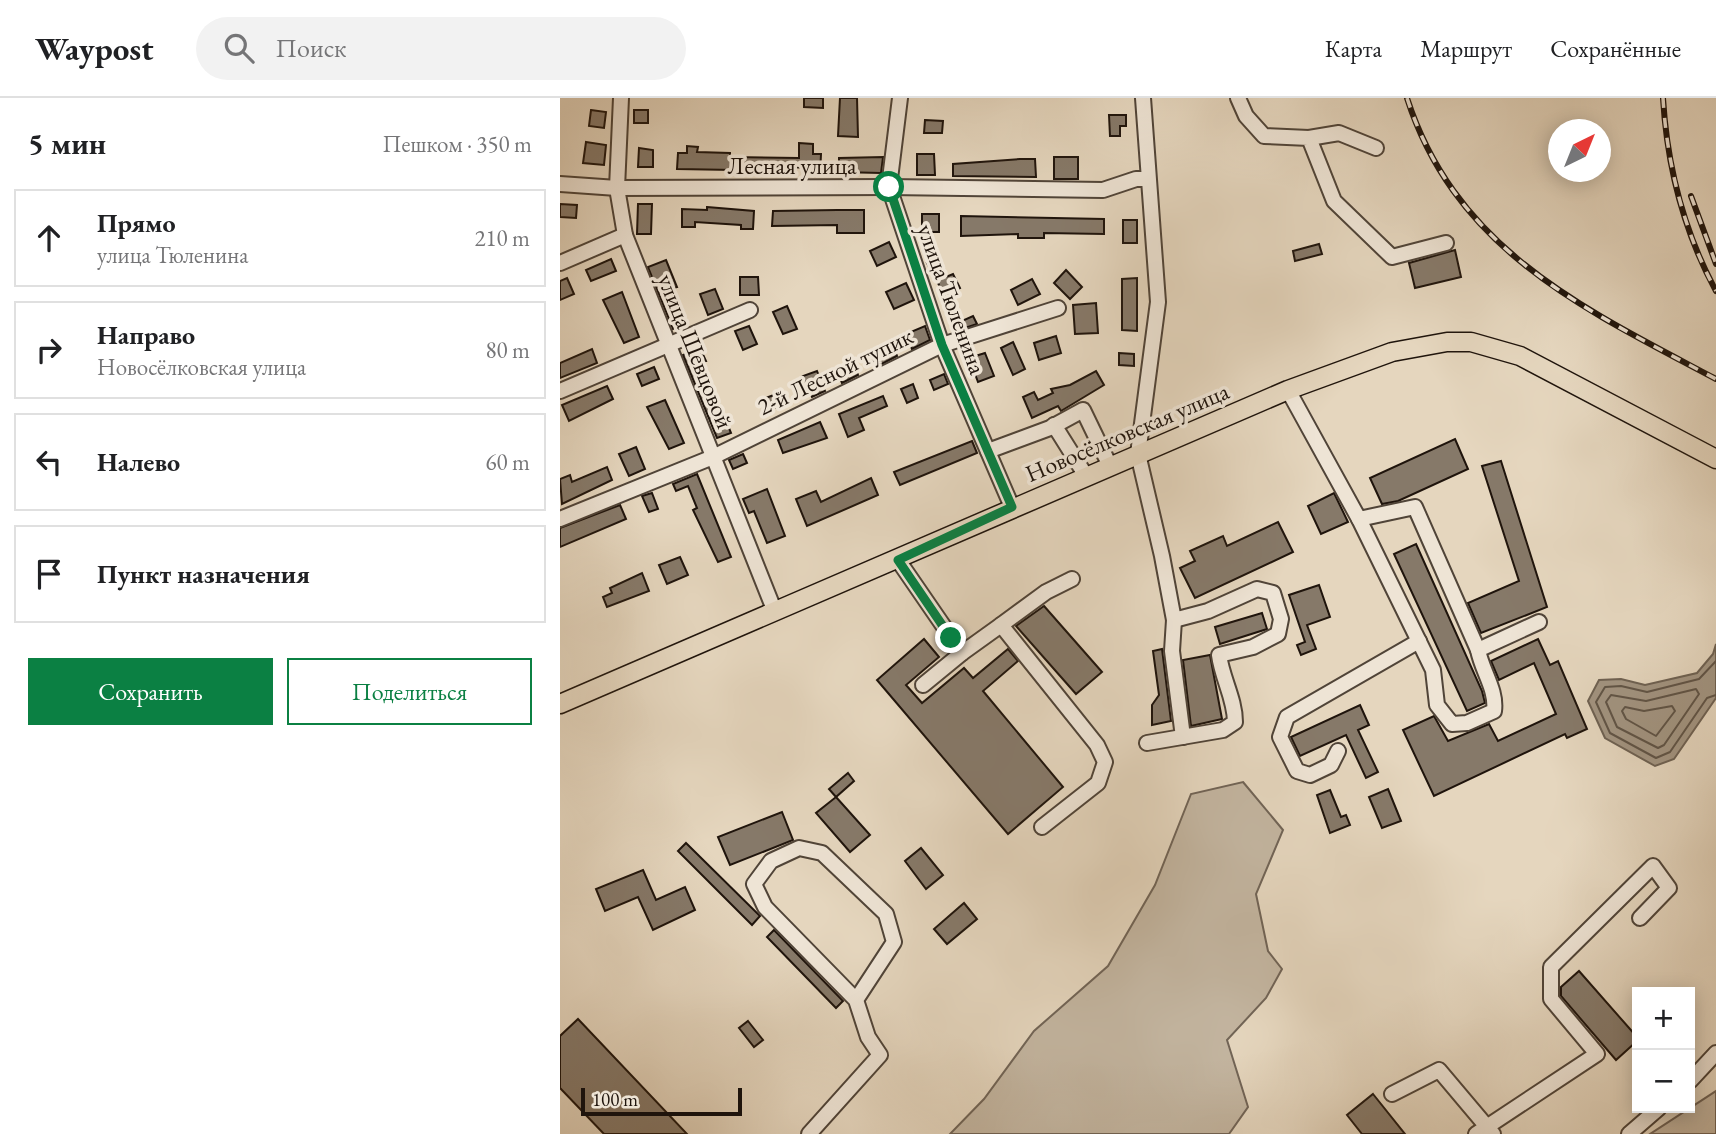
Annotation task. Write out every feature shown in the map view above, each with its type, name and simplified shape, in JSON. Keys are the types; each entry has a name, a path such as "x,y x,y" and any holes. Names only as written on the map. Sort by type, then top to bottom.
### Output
{"main road":[{"name":"Новосёлковская улица","path":"560,704 1288,390 1392,352 1438,343 1471,342 1520,356 1716,459"}],"street":[{"name":"улица Шевцовой","path":"621,98 617,188 625,235 775,612"},
{"name":"улица Тюленина","path":"901,98 889,187 942,345 1012,507"},
{"path":"1143,98 1158,302 1138,454 1174,620 1172,651 1182,737"},
{"path":"1238,98 1246,116 1264,136 1309,138 1339,133 1376,148"},
{"path":"1309,138 1334,201 1392,257 1446,243"},
{"name":"Лесная улица","path":"560,184 617,188 889,187 1103,190 1136,179 1148,178"},
{"path":"560,263 625,235"},
{"name":"2-й Лесной тупик","path":"560,519 713,457 942,345 1058,308"},
{"path":"560,391 750,310"},
{"path":"1288,390 1359,519 1433,670 1437,705 1452,724 1467,723 1494,711 1496,699 1481,666 1478,650 1415,507 1359,519"},
{"path":"988,451 1054,425 1083,410 1110,466"},
{"path":"1054,425 1086,476"},
{"path":"898,560 962,653"},
{"path":"923,685 1046,592 1072,579"},
{"path":"1147,744 1223,730 1235,722 1235,708 1221,673 1219,656 1253,647 1278,634 1281,619 1273,593 1257,589 1208,611 1174,620"},
{"path":"1478,650 1539,622"},
{"path":"1001,625 1097,745 1105,762 1098,783 1042,827"},
{"path":"1338,751 1331,765 1310,775 1297,771 1279,737 1287,717 1419,641"},
{"path":"809,1134 880,1055 868,1037 856,1000 765,907 754,884 771,861 799,848 822,853 886,914 894,943 856,1000"},
{"path":"1392,1094 1439,1070 1485,1132 1597,1054 1551,999 1551,967 1653,866 1669,888 1640,918"},
{"path":"1695,1076 1716,1053"},
{"path":"1629,1134 1653,1113"}],"shaded area":[{"path":"1243,782 1283,830 1256,894 1268,951 1282,969 1266,998 1227,1040 1248,1107 1229,1134 950,1134 984,1099 1034,1031 1108,966 1155,885 1191,794"},
{"path":"1716,1091 1716,1134 1650,1134 1682,1113 1695,1113 1695,1105"}],"water":[{"path":"1716,644 1716,698 1674,759 1655,766 1605,738 1588,701 1599,680 1621,679 1645,685 1697,673 1713,654"}],"building":[{"path":"804,98 823,98 823,108 804,107"},
{"path":"840,98 857,98 858,137 838,136"},
{"path":"591,110 606,112 604,128 589,126"},
{"path":"634,110 648,110 648,123 634,123"},
{"path":"1109,115 1126,115 1126,126 1120,126 1120,136 1110,136"},
{"path":"925,120 943,121 942,133 924,133"},
{"path":"586,142 606,145 604,165 583,163"},
{"path":"799,143 813,144 813,154 821,154 820,175 808,175 808,168 790,167 790,171 677,169 678,153 687,153 687,146 698,147 697,152 730,153 730,157 799,158"},
{"path":"639,148 653,150 653,167 638,167"},
{"path":"917,154 934,154 935,175 917,175"},
{"path":"883,157 881,173 839,172 839,158"},
{"path":"1054,157 1078,157 1078,179 1054,179"},
{"path":"1035,159 1036,177 953,176 953,164"},
{"path":"560,204 577,205 576,218 560,217"},
{"path":"638,204 652,204 651,234 637,234"},
{"path":"707,207 754,211 753,229 741,229 741,225 695,222 695,227 682,227 682,209 707,210"},
{"path":"864,210 864,233 837,233 837,225 772,226 773,211"},
{"path":"922,214 939,214 939,232 922,232"},
{"path":"961,216 1104,219 1104,234 1044,233 1044,238 1018,238 1018,234 961,236"},
{"path":"1123,220 1137,220 1137,243 1123,243"},
{"path":"889,242 896,257 877,266 870,251"},
{"path":"1319,244 1322,254 1295,261 1293,251"},
{"path":"1455,250 1461,277 1415,288 1409,263"},
{"path":"611,259 616,271 591,281 586,270"},
{"path":"939,259 946,277 953,274 960,288 945,296 927,263"},
{"path":"666,260 677,287 673,288 686,324 673,329 648,267"},
{"path":"1066,270 1082,287 1070,299 1054,283"},
{"path":"740,277 758,277 759,295 740,295"},
{"path":"567,278 574,294 560,300 560,281"},
{"path":"1137,278 1137,331 1122,330 1122,279"},
{"path":"1032,279 1040,294 1018,305 1011,290"},
{"path":"906,283 914,300 894,309 886,292"},
{"path":"715,289 723,309 708,315 700,294"},
{"path":"622,292 639,337 624,343 603,300"},
{"path":"1096,303 1098,333 1075,334 1073,305"},
{"path":"787,306 797,329 783,334 773,312"},
{"path":"973,316 977,324 956,331 953,325"},
{"path":"749,326 757,344 743,350 735,331"},
{"path":"925,326 930,340 912,349 906,334"},
{"path":"1056,336 1061,353 1039,360 1034,343"},
{"path":"1013,342 1025,369 1013,375 1001,348"},
{"path":"893,345 897,356 876,367 871,354"},
{"path":"700,348 706,361 702,362 731,433 717,438 683,355"},
{"path":"592,349 597,363 560,378 560,363"},
{"path":"985,353 994,376 978,382 969,358"},
{"path":"1119,353 1134,354 1134,366 1119,365"},
{"path":"853,362 858,375 842,383 837,369"},
{"path":"654,367 659,379 642,386 637,374"},
{"path":"817,371 825,391 812,397 803,376"},
{"path":"1096,371 1104,385 1061,411 1058,406 1032,418 1023,397 1034,392 1038,400 1053,393 1051,389 1070,385"},
{"path":"944,374 948,384 934,390 930,380"},
{"path":"913,384 918,398 907,403 901,389"},
{"path":"607,386 613,399 569,421 562,405"},
{"path":"779,393 783,405 767,410 763,399"},
{"path":"883,396 887,406 859,418 864,430 848,437 839,414"},
{"path":"665,400 684,443 669,449 647,407"},
{"path":"820,422 827,438 783,453 778,440"},
{"path":"1455,439 1468,469 1398,501 1382,504 1370,478"},
{"path":"972,441 977,453 900,485 894,472"},
{"path":"636,447 645,469 629,476 619,454"},
{"path":"743,454 747,463 733,469 729,460"},
{"path":"1501,461 1547,607 1481,633 1468,603 1519,581 1482,466"},
{"path":"607,467 612,480 562,504 560,479 570,475 572,482"},
{"path":"697,474 731,557 718,562 693,510 697,508 688,486 676,491 673,484"},
{"path":"871,478 878,495 807,526 796,499 816,491 821,502"},
{"path":"767,489 785,536 767,543 754,511 749,513 743,499"},
{"path":"652,493 658,509 649,512 642,496"},
{"path":"1334,493 1348,522 1321,534 1308,506"},
{"path":"620,505 626,519 560,547 560,528"},
{"path":"1278,522 1293,552 1195,598 1180,568 1195,561 1190,551 1223,536 1227,546"},
{"path":"1416,544 1482,691 1485,703 1467,711 1394,554"},
{"path":"680,557 688,575 667,584 659,565"},
{"path":"642,573 649,591 607,607 603,597 612,593 610,588"},
{"path":"1319,585 1330,617 1307,625 1316,649 1301,655 1297,645 1305,642 1289,595"},
{"path":"1044,606 1102,672 1076,694 1016,626"},
{"path":"1262,613 1267,629 1220,644 1215,627"},
{"path":"924,639 939,657 906,685 922,703 964,668 973,678 1008,649 1018,661 983,691 1063,787 1008,834 877,680"},
{"path":"1538,639 1550,665 1558,661 1587,729 1567,738 1565,734 1434,796 1403,730 1434,716 1448,741 1489,724 1498,741 1556,714 1534,663 1499,680 1491,661"},
{"path":"1162,649 1171,721 1152,725 1152,705 1159,695 1153,651"},
{"path":"1210,655 1222,719 1191,726 1183,660"},
{"path":"1360,705 1369,725 1358,730 1378,772 1366,778 1346,735 1300,756 1291,737"},
{"path":"848,773 854,781 836,797 829,789"},
{"path":"1388,789 1401,821 1382,828 1369,797"},
{"path":"1330,790 1341,817 1346,815 1350,825 1330,833 1317,795"},
{"path":"836,797 870,835 850,852 816,813"},
{"path":"782,812 793,840 730,865 718,837"},
{"path":"686,843 760,916 752,925 678,851"},
{"path":"921,848 943,875 926,889 905,861"},
{"path":"643,870 656,900 685,887 695,910 653,930 638,897 605,911 596,889"},
{"path":"964,903 977,919 947,944 934,929"},
{"path":"774,930 843,1001 836,1008 767,937"},
{"path":"1579,971 1632,1031 1632,1046 1616,1060 1561,996 1561,987"},
{"path":"578,1019 687,1134 604,1134 560,1088 560,1036"},
{"path":"748,1021 763,1040 754,1047 739,1028"},
{"path":"1373,1094 1405,1134 1362,1134 1347,1115"}],"railway":[{"path":"1407,98 1429,151 1457,196 1491,235 1530,269 1573,299 1716,379"},
{"path":"1663,98 1668,148 1679,198 1695,245 1716,291"},
{"path":"1691,196 1716,264"}],"route":[{"path":"889,187 942,345 1012,507 898,560 951,638"}]}
